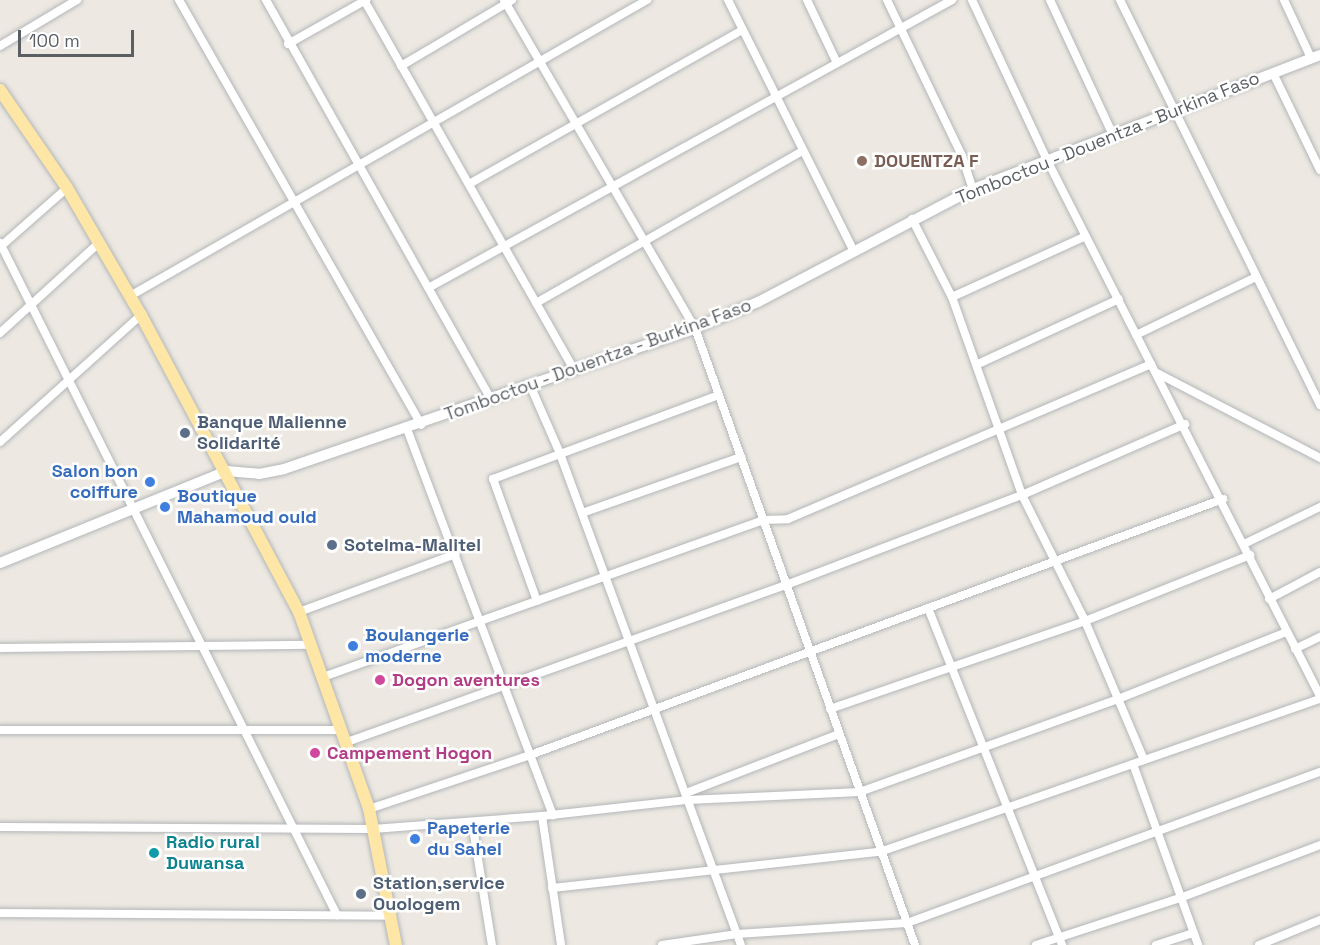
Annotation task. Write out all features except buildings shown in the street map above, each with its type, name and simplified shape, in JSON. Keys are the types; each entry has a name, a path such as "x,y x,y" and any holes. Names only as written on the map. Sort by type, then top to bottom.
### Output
{"main road":[{"name":"Tomboctou - Douentza - Burkina Faso","path":"228,471 259,474 284,469 408,429 695,328 758,302 912,219 973,189 1316,57"},
{"path":"0,90 67,188 141,315 228,471 299,612 369,809 396,945"},
{"path":"0,563 228,471"}],"street":[{"path":"0,46 78,0"},
{"path":"179,0 421,424"},
{"path":"266,0 288,44 430,287 491,399"},
{"path":"288,44 365,0 574,370"},
{"path":"130,296 647,0"},
{"path":"728,0 801,152 854,252"},
{"path":"807,0 837,63"},
{"path":"887,0 962,156 973,189"},
{"path":"430,287 952,0"},
{"path":"552,888 715,872 880,852 1008,809 1320,697 1269,599 1250,555 1185,424 1155,373 1047,160 972,0"},
{"path":"1050,0 1113,135"},
{"path":"1120,0 1172,112 1320,405"},
{"path":"1284,0 1316,57"},
{"path":"401,66 507,1 539,62 695,328 915,945"},
{"path":"469,184 742,30"},
{"path":"1273,73 1320,168"},
{"path":"536,303 801,152"},
{"path":"67,188 0,245 337,915"},
{"path":"912,219 952,297 978,364 1022,495 1085,621 1144,760"},
{"path":"952,297 1086,236"},
{"path":"0,333 99,243"},
{"path":"1136,335 1256,277"},
{"path":"978,364 1119,299"},
{"path":"0,442 141,315"},
{"path":"323,677 763,520 788,519 999,431 1151,364"},
{"path":"1155,373 1320,458"},
{"path":"530,385 560,451 741,945"},
{"path":"537,601 493,478 560,451 719,395"},
{"path":"347,742 506,683 786,585 1022,495 1185,424"},
{"path":"408,429 533,754 553,815"},
{"path":"582,513 741,457"},
{"path":"369,809 533,754 1223,499"},
{"path":"1244,544 1320,507"},
{"path":"299,612 456,554"},
{"path":"830,709 1085,621 1250,555"},
{"path":"1269,599 1320,572"},
{"path":"928,608 1062,945"},
{"path":"0,827 373,829 553,815 687,797 860,792 1118,699 1286,632"},
{"path":"1295,649 1320,637"},
{"path":"0,648 202,649 311,645"},
{"path":"0,730 342,730"},
{"path":"687,797 839,734"},
{"path":"1133,764 1198,945"},
{"path":"662,945 737,934 907,923 1320,772"},
{"path":"542,816 561,945"},
{"path":"472,822 492,945"},
{"path":"1036,945 1180,898 1320,845"},
{"path":"0,913 390,916"},
{"path":"1259,945 1320,920"},
{"path":"1156,945 1193,933"}],"place":[{"name":"DOUENTZA F","path":"862,161"},
{"name":"Banque Malienne Solidarité","path":"185,433"},
{"name":"Salon bon coiffure","path":"150,482"},
{"name":"Boutique Mahamoud ould","path":"165,507"},
{"name":"Sotelma-Malitel","path":"332,545"},
{"name":"Boulangerie moderne","path":"353,646"},
{"name":"Dogon aventures","path":"380,680"},
{"name":"Campement Hogon","path":"315,753"},
{"name":"Papeterie du Sahel","path":"415,839"},
{"name":"Radio rural Duwansa","path":"154,853"},
{"name":"Station,service Ouologem","path":"361,894"}]}
